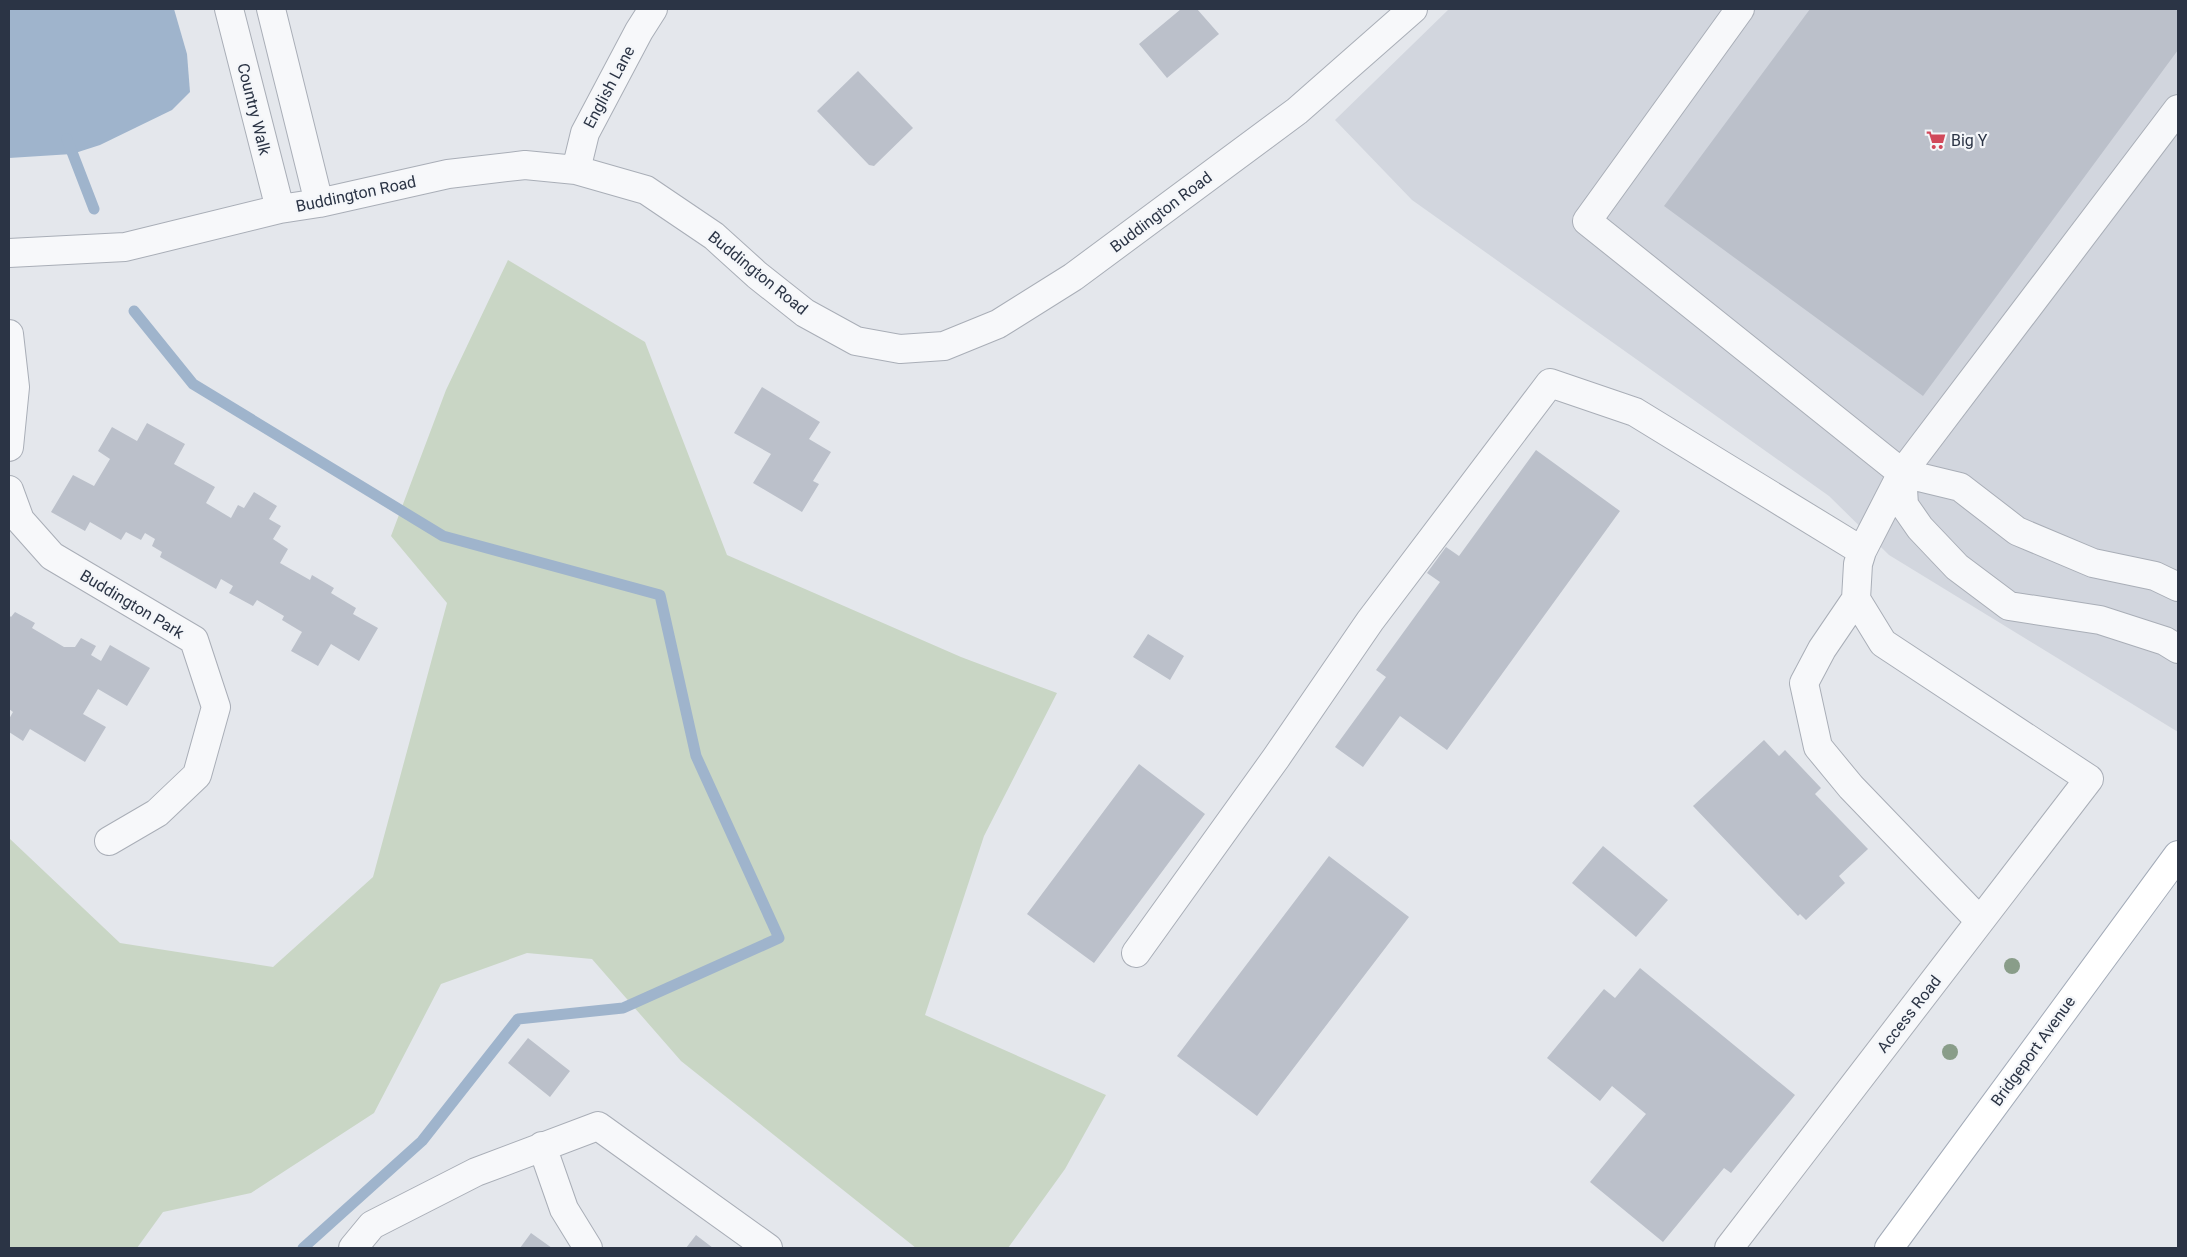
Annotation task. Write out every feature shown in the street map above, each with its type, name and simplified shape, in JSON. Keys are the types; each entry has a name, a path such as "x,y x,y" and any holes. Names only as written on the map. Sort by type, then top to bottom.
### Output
{"main road":[{"name":"Bridgeport Avenue","path":"1889,1248 2178,855"}],"street":[{"name":"Country Walk","path":"229,9 280,210"},
{"path":"271,9 319,203"},
{"name":"English Lane","path":"576,170 585,133 639,31 654,9"},
{"name":"Buddington Road","path":"9,253 125,247 280,210 448,174 525,165 576,170 646,190 714,236 757,275 805,313 856,341 900,349 944,346 998,324 1074,277 1297,111 1413,9"},
{"path":"1740,9 1587,221 1902,473 1960,487 2018,531 2093,563 2155,576 2178,588"},
{"path":"1980,921 1851,787 1818,747 1804,683 1822,649 1856,599 1858,564 1862,551 1902,473 2178,110"},
{"path":"9,334 12,387 9,447"},
{"path":"1136,952 1276,758 1370,621 1550,383 1635,412 1862,551"},
{"path":"1902,473 1904,505 1920,528 1957,567 2009,606 2100,620 2165,642 2178,649"},
{"name":"Buddington Park","path":"9,490 20,520 52,556 194,640 216,707 197,775 157,813 109,841"},
{"name":"Access Road","path":"1729,1248 2089,779 1883,643 1856,599"},
{"path":"353,1248 372,1225 476,1172 598,1126 768,1248"},
{"path":"542,1146 564,1209 588,1248"}],"shaded area":[{"path":"1449,9 2178,9 2178,732 1889,555 1829,496 1412,200 1335,120"}],"green space":[{"path":"508,260 645,342 727,555 961,657 1057,693 984,836 925,1015 1106,1095 1065,1169 1008,1248 916,1248 681,1061 592,959 527,953 441,984 374,1113 251,1193 163,1212 137,1248 9,1248 9,838 120,943 273,967 373,877 447,603 391,536 446,390"}],"water":[{"path":"9,9 174,9 187,54 190,92 172,110 100,145 72,154 9,158"}],"building":[{"path":"1181,9 1197,9 1219,34 1167,78 1139,44"},
{"path":"1810,9 2178,9 2178,50 1923,396 1664,206"},
{"path":"858,71 913,128 874,166 869,165 817,111"},
{"path":"762,387 820,422 809,439 831,452 813,481 819,484 802,512 753,483 771,454 734,433"},
{"path":"147,423 185,444 174,464 215,487 206,503 231,518 238,505 244,508 254,492 277,506 269,519 281,526 273,539 288,549 280,563 310,580 312,575 334,588 331,593 356,608 353,614 378,628 359,661 331,644 318,666 291,651 302,632 282,620 284,616 257,600 253,606 229,593 233,586 221,579 216,589 160,557 162,552 152,546 155,539 145,533 141,540 126,532 121,540 90,522 85,531 51,512 73,475 94,486 110,459 98,451 112,427 137,441"},
{"path":"1536,450 1620,511 1447,750 1400,716 1363,767 1335,747 1386,677 1376,670 1440,582 1427,573 1446,547 1459,556"},
{"path":"15,612 35,623 32,628 64,647 75,647 81,638 96,646 91,655 101,661 110,645 150,668 127,706 98,689 83,714 106,727 85,762 30,729 23,741 9,732 9,719 13,712 9,709 9,615 11,617"},
{"path":"1148,634 1184,656 1170,680 1133,657"},
{"path":"1764,740 1779,756 1785,750 1821,788 1815,794 1868,849 1839,876 1845,883 1806,920 1800,914 1798,916 1693,806"},
{"path":"1139,764 1205,814 1094,963 1027,914"},
{"path":"1603,846 1668,900 1636,937 1572,883"},
{"path":"1329,856 1409,917 1257,1116 1177,1056"},
{"path":"1640,968 1795,1095 1731,1173 1724,1168 1663,1242 1590,1182 1646,1114 1612,1086 1600,1101 1547,1058 1604,989 1615,998"},
{"path":"528,1038 570,1071 550,1097 508,1063"},
{"path":"531,1233 552,1248 520,1248"},
{"path":"696,1235 713,1248 686,1248"}],"waterway":[{"path":"67,139 94,209"},
{"path":"134,311 193,384 443,536 660,595 696,756 779,938 623,1008 518,1019 422,1141 303,1248"}],"place":[{"name":"Big Y","path":"1936,140"}]}
